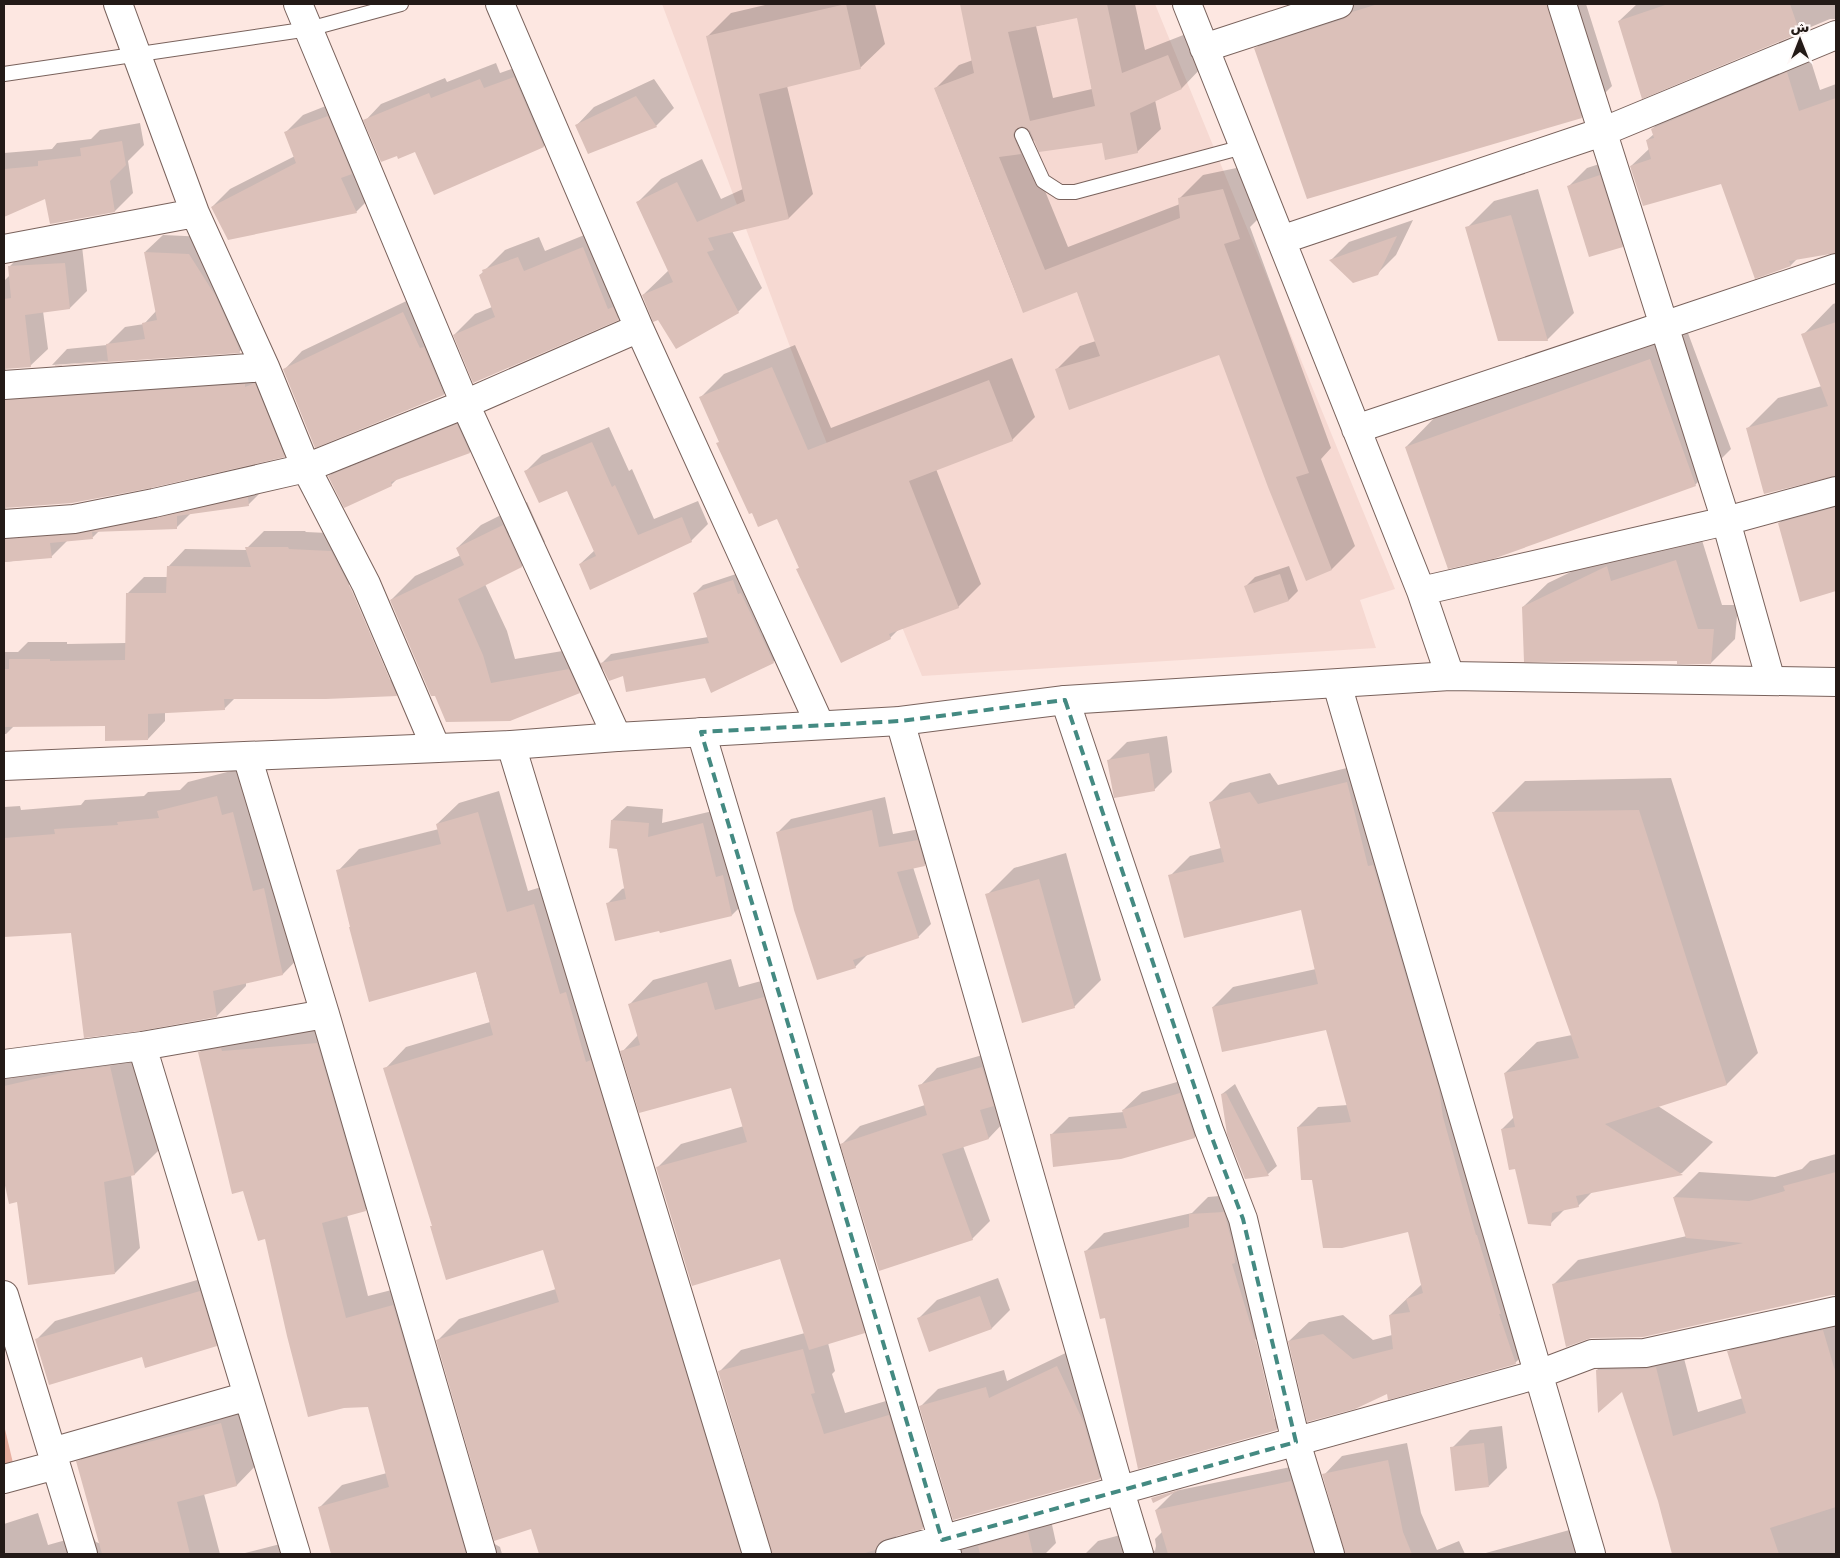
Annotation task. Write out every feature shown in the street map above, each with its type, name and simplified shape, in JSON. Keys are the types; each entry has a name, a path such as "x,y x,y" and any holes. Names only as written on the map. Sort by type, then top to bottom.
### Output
{"street":[{"path":"118,4 195,213 265,367 306,468 366,584 436,748"},
{"path":"298,4 465,404 617,737"},
{"path":"500,4 640,328 820,725"},
{"path":"1187,4 1422,591 1450,676"},
{"path":"1204,48 1339,4"},
{"path":"1562,4 1726,521 1771,681"},
{"path":"1281,240 1602,132 1836,35"},
{"path":"4,249 195,213"},
{"path":"1356,429 1836,268"},
{"path":"4,524 74,519 154,503 306,468 465,404 640,328"},
{"path":"4,385 265,367"},
{"path":"1422,591 1726,521 1836,491"},
{"path":"4,766 511,745 900,721 1065,700 1450,676 1836,682"},
{"path":"1337,684 1591,1554"},
{"path":"1065,700 1209,1130 1243,1219 1296,1442 1330,1554"},
{"path":"900,721 1139,1554"},
{"path":"701,732 945,1547"},
{"path":"511,745 757,1554"},
{"path":"246,756 325,1014 482,1554"},
{"path":"4,1064 142,1046 325,1014"},
{"path":"142,1046 296,1554"},
{"path":"4,1295 83,1554"},
{"path":"890,1554 945,1547 1120,1491 1538,1374 1592,1354 1645,1353 1836,1311"},
{"path":"4,1479 54,1459 248,1396"}],"lane":[{"path":"4,74 309,29 400,4"},
{"path":"1022,135 1043,181 1060,192 1076,192 1243,147"}],"highlighted area":[{"path":"1065,700 1209,1130 1243,1219 1296,1442 942,1540 701,732 900,721"}],"shaded area":[{"path":"662,4 1155,4 1395,589 1360,600 1376,648 922,676 817,419"},
{"path":"4,1425 13,1463 4,1465"}],"building":[{"path":"846,4 861,69 759,94 789,219 708,238 714,250 707,252 739,313 676,349 658,320 653,322 642,295 673,282 636,202 677,182 697,222 745,201 706,36"},
{"path":"960,4 1107,4 1122,73 1168,55 1182,89 1130,113 1138,153 1105,160 1102,143 1039,152 1030,131 1022,126 1015,130 1013,135 1021,154 999,157 1045,270 1180,218 1178,198 1223,189 1240,239 1224,244 1309,473 1296,477 1332,570 1306,581 1268,487 1219,355 1069,410 1055,369 1100,356 1077,292 1023,313 934,88 974,73","holes":["1077,18 1095,106 1030,121 1008,32"]},
{"path":"1378,4 1547,4 1582,118 1307,199 1254,48 1344,19 1352,12"},
{"path":"1668,4 1790,4 1800,33 1642,99 1618,21"},
{"path":"1787,72 1799,111 1836,98 1836,253 1789,261 1791,266 1755,279 1721,184 1643,206 1630,166 1651,159 1646,140 1654,138 1651,129"},
{"path":"514,77 544,147 434,195 415,152 398,159 397,156 381,162 363,120 429,93 431,98 480,79 484,88"},
{"path":"636,96 657,127 588,154 575,125"},
{"path":"328,116 352,174 341,178 357,213 228,240 211,207 296,163 284,132"},
{"path":"122,141 126,165 110,181 115,212 50,224 45,199 4,217 4,169 38,166 38,161 81,156 80,148"},
{"path":"1600,175 1623,247 1589,257 1567,186"},
{"path":"1511,215 1548,341 1498,341 1465,227"},
{"path":"1397,236 1378,275 1353,283 1329,260"},
{"path":"583,247 608,309 613,307 619,320 473,383 453,335 495,317 479,275 483,273 482,270 518,257 524,271"},
{"path":"144,252 189,254 215,295 240,353 48,366 108,361 106,344 145,339 142,323 157,320"},
{"path":"65,263 70,309 25,315 31,367 4,369 4,299 11,298 8,266"},
{"path":"403,312 420,348 424,347 444,395 315,448 283,369"},
{"path":"1836,322 1836,476 1764,494 1746,428 1828,406 1801,334"},
{"path":"1650,359 1696,486 1493,559 1448,569 1405,447"},
{"path":"772,367 808,450 989,380 1013,441 909,481 959,608 889,634 891,639 841,663 796,569 799,568 777,519 758,527 752,513 749,514 716,443 719,442 699,397"},
{"path":"255,383 285,457 151,488 72,503 4,508 4,400 245,384 245,387"},
{"path":"457,424 470,453 391,482 392,486 344,508 328,476"},
{"path":"592,442 612,487 615,485 638,535 682,517 692,542 590,590 579,564 596,556 567,491 539,503 524,471"},
{"path":"248,497 249,506 177,516 177,529 92,532 93,539 50,543 52,558 4,562 4,539 77,534"},
{"path":"1836,507 1836,591 1800,602 1778,523"},
{"path":"503,525 522,567 458,599 483,655 491,683 569,669 580,693 510,721 446,722 435,696 431,696 390,600 464,565 456,548"},
{"path":"245,547 288,547 289,549 331,551 352,591 397,696 326,699 224,699 225,710 148,714 148,740 105,741 105,726 4,727 4,669 9,669 9,659 50,659 50,661 125,660 126,593 166,593 167,566 251,567"},
{"path":"1676,560 1698,629 1714,629 1711,664 1677,664 1677,661 1524,662 1522,607 1607,566 1611,581"},
{"path":"1280,574 1289,601 1254,613 1244,586"},
{"path":"733,580 738,594 741,593 774,663 711,693 705,678 626,692 623,676 609,681 600,663 709,643 693,593"},
{"path":"1149,753 1155,791 1114,798 1107,760"},
{"path":"1347,782 1368,866 1373,865 1439,1089 1443,1117 1476,1235 1516,1364 1388,1400 1387,1394 1355,1409 1307,1422 1288,1341 1323,1334 1353,1359 1393,1349 1389,1315 1410,1312 1406,1299 1423,1293 1408,1232 1342,1248 1323,1248 1312,1180 1301,1180 1297,1127 1351,1122 1326,1030 1222,1052 1212,1007 1318,984 1301,910 1184,938 1168,875 1224,862 1209,802 1250,792 1258,804"},
{"path":"217,796 222,815 233,812 253,891 264,888 283,975 213,991 217,1017 140,1031 84,1038 71,933 4,937 4,838 55,834 54,829 118,825 117,822 159,818 157,811"},
{"path":"872,810 879,847 918,840 925,866 897,872 919,938 853,960 856,968 817,980 794,910 776,832"},
{"path":"1639,810 1727,1085 1605,1124 1683,1175 1576,1196 1579,1207 1552,1213 1551,1226 1528,1224 1515,1169 1509,1170 1501,1129 1515,1127 1504,1073 1579,1058 1492,812"},
{"path":"478,812 507,912 534,904 560,994 566,992 586,1062 591,1060 741,1554 539,1554 531,1529 494,1541 436,1340 559,1302 543,1250 446,1280 430,1226 432,1226 383,1068 493,1035 476,972 369,1002 336,870 441,844 436,824"},
{"path":"611,820 649,823 648,837 703,823 716,877 723,875 732,916 660,933 659,931 615,941 606,903 626,899 617,849 609,848"},
{"path":"1039,879 1075,1008 1022,1023 985,894"},
{"path":"707,982 715,1010 764,997 865,1333 809,1350 780,1259 692,1286 656,1167 747,1142 731,1088 639,1113 620,1051 640,1045 628,1004"},
{"path":"317,1043 366,1211 322,1223 346,1318 393,1305 466,1554 331,1554 318,1507 389,1487 368,1407 344,1408 308,1417 265,1239 258,1241 243,1191 232,1194 198,1052 221,1048 222,1051"},
{"path":"110,1066 135,1175 104,1182 115,1274 28,1285 17,1202 9,1204 4,1181 4,1086 70,1071"},
{"path":"982,1067 994,1106 980,1110 989,1139 942,1154 973,1240 879,1271 840,1144 927,1115 918,1085"},
{"path":"1180,1093 1195,1138 1121,1159 1053,1167 1050,1134 1127,1128 1122,1110"},
{"path":"1226,1093 1269,1176 1245,1179 1227,1134 1221,1094"},
{"path":"1836,1172 1836,1294 1643,1337 1591,1338 1566,1347 1552,1284 1743,1243 1686,1238 1673,1197 1749,1201 1785,1191 1783,1186"},
{"path":"1224,1212 1234,1249 1235,1263 1232,1264 1257,1345 1277,1430 1138,1469 1105,1318 1100,1319 1084,1251 1189,1227 1189,1214"},
{"path":"200,1291 217,1346 145,1368 142,1357 49,1385 35,1339"},
{"path":"980,1296 992,1329 929,1352 917,1318"},
{"path":"1823,1330 1836,1374 1836,1507 1770,1528 1779,1554 1672,1554 1658,1501 1622,1392 1598,1413 1596,1370 1656,1367 1673,1436 1746,1413 1727,1351"},
{"path":"803,1349 815,1393 811,1394 824,1434 889,1415 923,1529 886,1539 879,1543 875,1550 862,1554 772,1554 718,1371"},
{"path":"1057,1366 1084,1423 1100,1479 953,1520 919,1406 986,1387 989,1398"},
{"path":"221,1423 237,1486 177,1502 190,1554 102,1554 76,1461"},
{"path":"1484,1443 1489,1487 1455,1491 1450,1447"},
{"path":"1388,1460 1403,1532 1412,1554 1345,1554 1322,1474"},
{"path":"1291,1481 1314,1554 1168,1554 1155,1510"},
{"path":"1182,1489 1153,1503 1151,1498"},
{"path":"1028,1532 1033,1554 980,1554 978,1546"}]}
